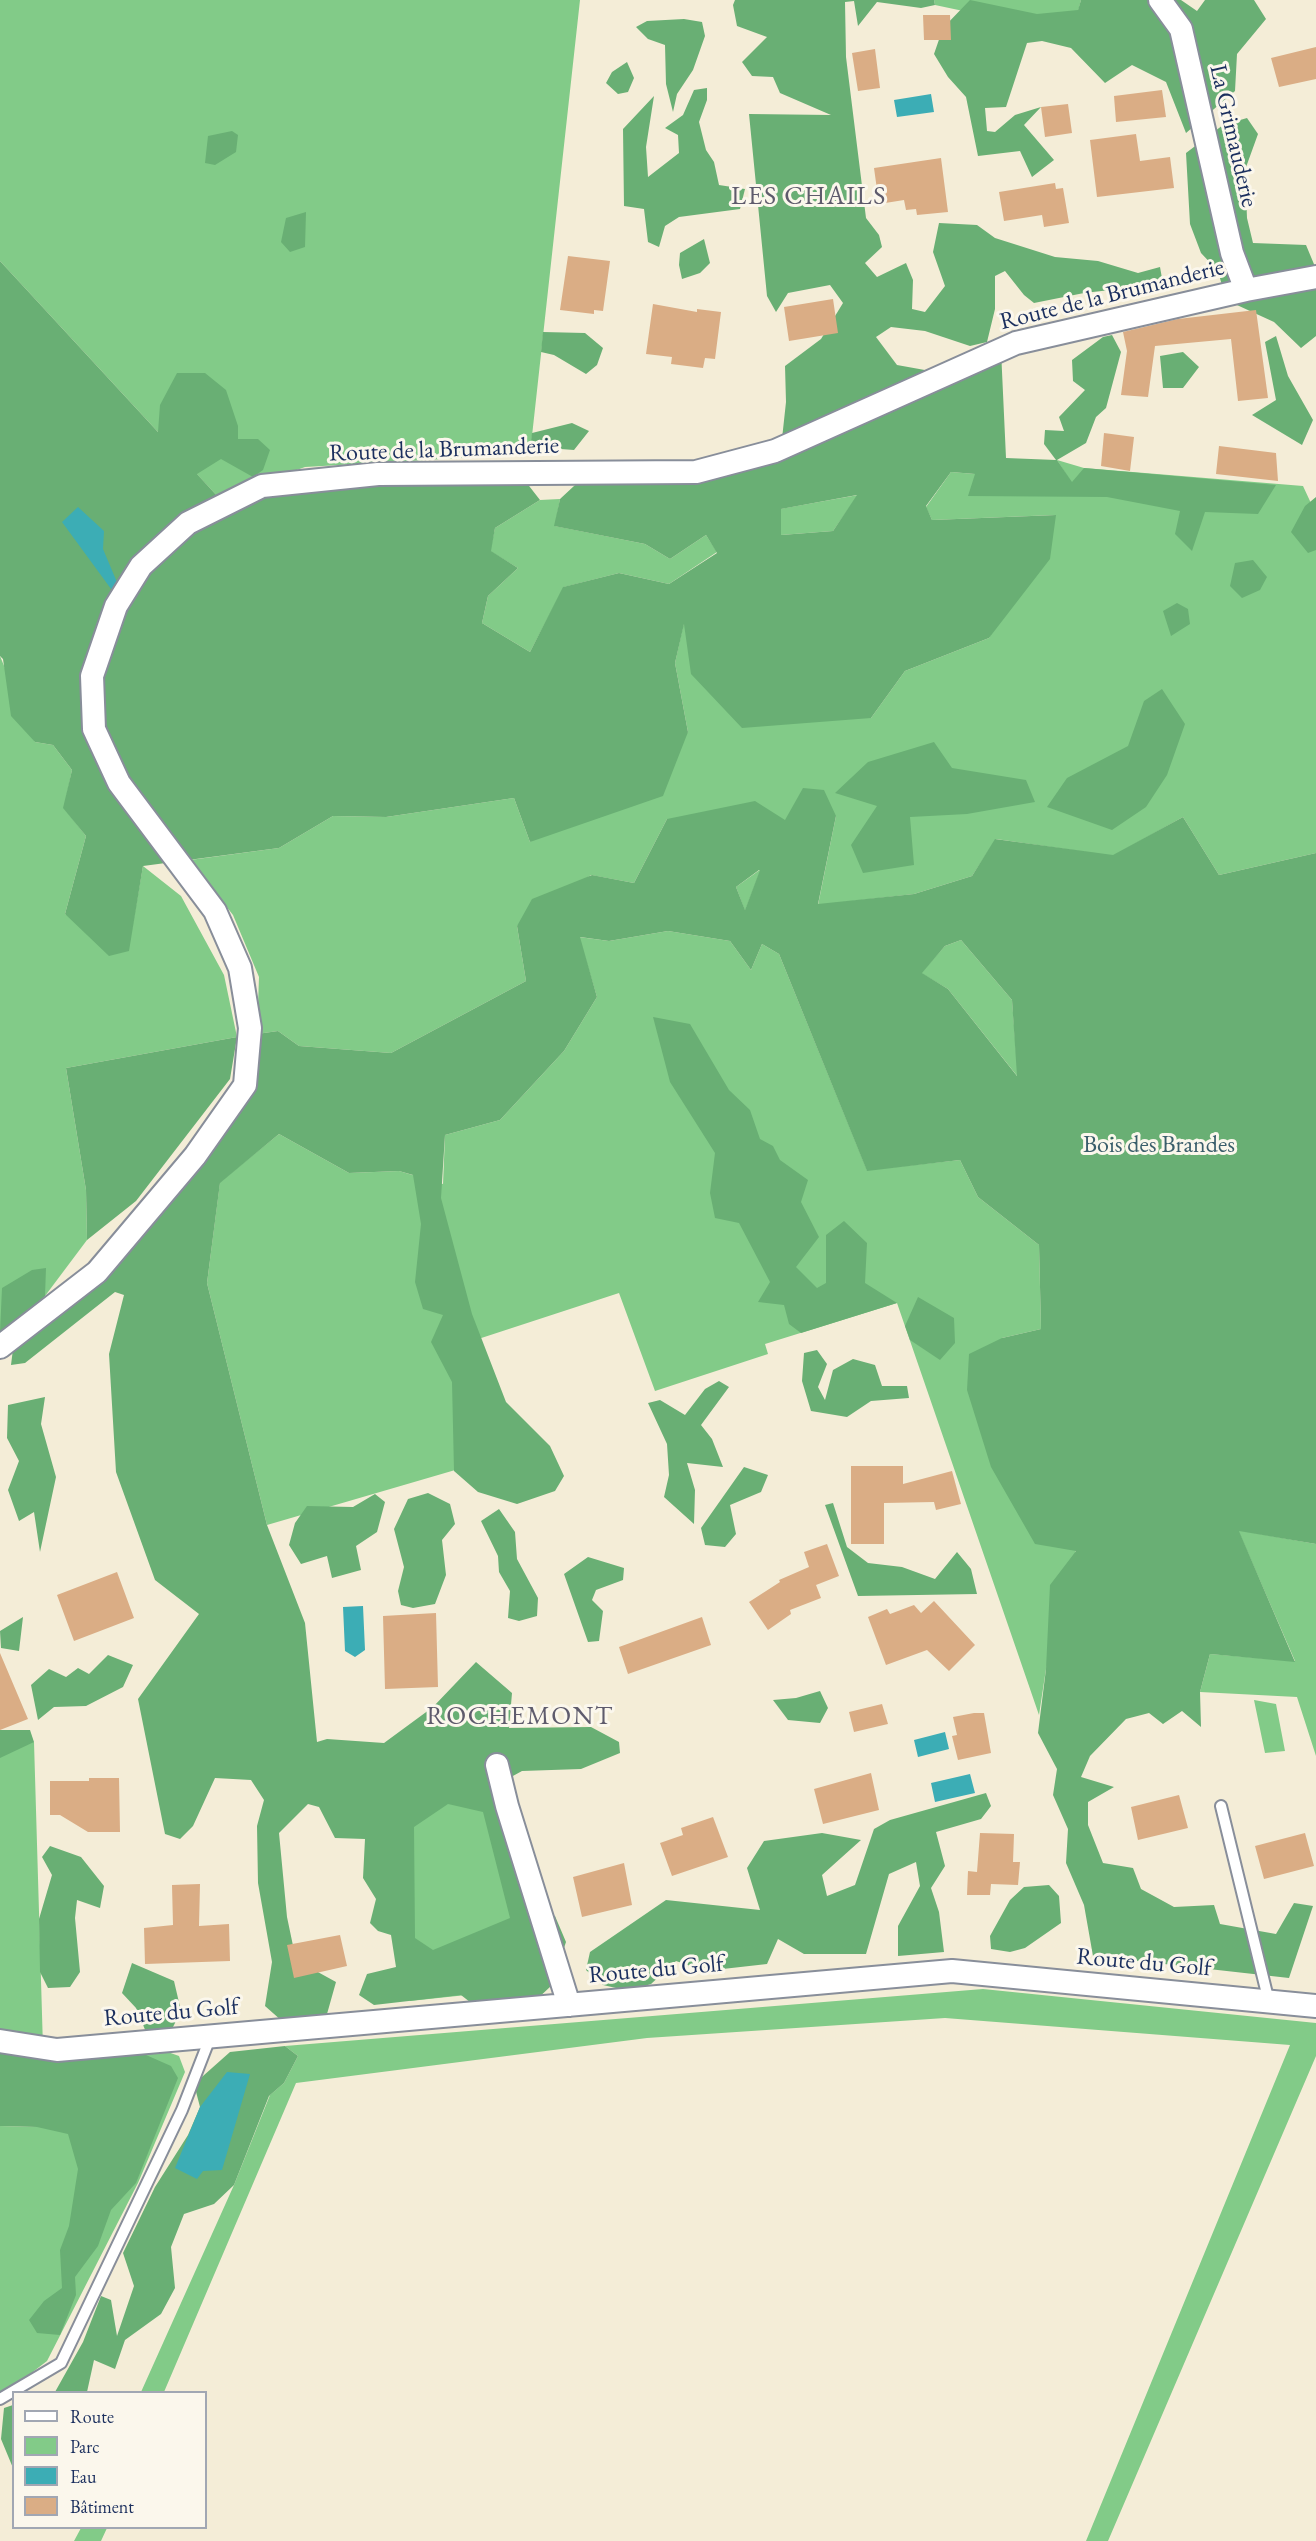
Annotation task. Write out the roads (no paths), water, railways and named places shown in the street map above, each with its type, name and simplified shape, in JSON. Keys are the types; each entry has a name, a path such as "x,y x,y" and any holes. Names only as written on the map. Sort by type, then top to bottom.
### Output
{"street":[{"name":"La Grimauderie","path":"1160,0 1180,29 1232,253 1246,290"},
{"name":"Route de la Brumanderie","path":"0,1347 97,1272 195,1156 245,1085 250,1028 240,968 214,910 119,783 94,729 92,676 116,606 141,566 188,523 262,486 378,474 696,472 775,451 1016,343 1316,276"},
{"path":"497,1765 569,2005"},
{"name":"Route du Golf","path":"0,2042 57,2050 952,1971 1316,2006"}],"lane":[{"path":"1221,1806 1269,2002"},
{"path":"14,2391 61,2363 182,2110 210,2038"}],"water":[{"path":"931,94 934,112 897,117 894,100"},
{"path":"78,507 104,531 103,549 119,587 114,593 62,522"},
{"path":"363,1606 365,1650 355,1657 345,1651 343,1607"},
{"path":"945,1732 949,1749 918,1757 914,1740"},
{"path":"970,1774 975,1793 935,1802 931,1783"},
{"path":"227,2072 250,2074 222,2170 203,2171 197,2179 175,2168 200,2107"}],"district":[{"name":"LES CHAILS","path":"809,197"},
{"name":"ROCHEMONT","path":"520,1717"}],"park label":[{"name":"Bois des Brandes","path":"1159,1145"}]}
